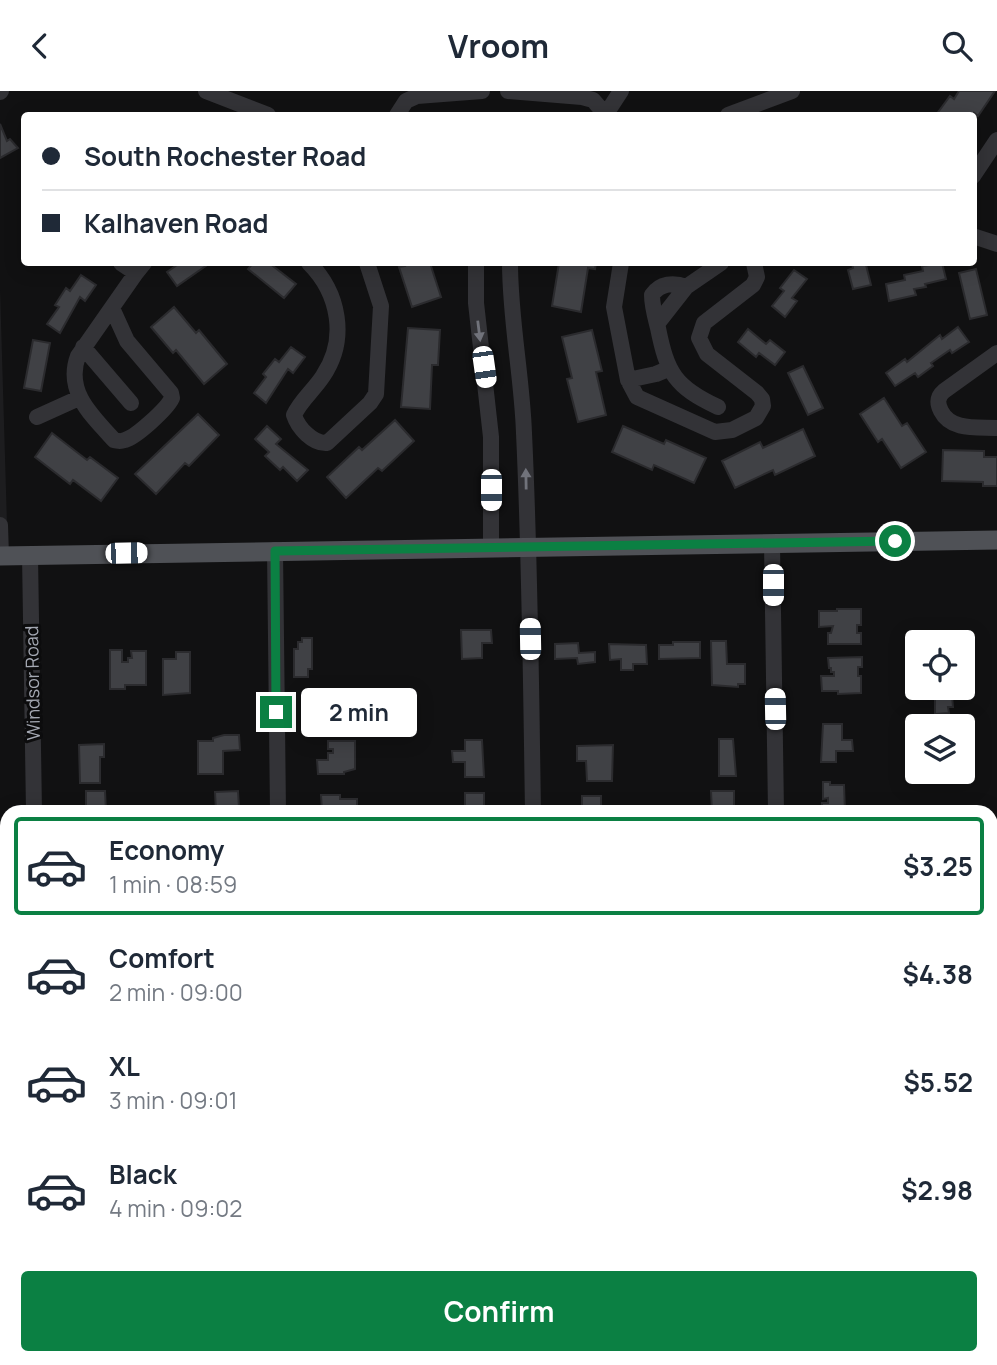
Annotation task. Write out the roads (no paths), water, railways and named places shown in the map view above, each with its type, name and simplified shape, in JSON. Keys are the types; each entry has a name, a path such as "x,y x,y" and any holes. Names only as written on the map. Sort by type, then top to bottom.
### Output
{"main road":[{"path":"1,556 997,540"}],"street":[{"path":"399,112 406,101 417,96 482,91"},
{"path":"508,91 582,94 593,100 603,112"},
{"path":"608,112 621,91"},
{"path":"736,112 792,91"},
{"path":"209,92 260,112"},
{"path":"977,170 997,140"},
{"path":"977,237 997,244"},
{"path":"312,266 322,278 334,302 337,343 329,367 294,415 305,431 321,444 327,443 370,403 376,394 381,306 368,266"},
{"path":"476,266 476,303 491,437 491,547"},
{"path":"510,266 512,319 523,404 529,547 533,805"},
{"path":"621,266 614,307 633,393 642,401 715,432 732,430 756,418 762,411 762,399 707,354 699,338 704,323 753,285 757,277 755,266"},
{"path":"716,266 685,287 673,284 655,290 652,302 668,369 691,393 718,407"},
{"path":"112,308 127,341 171,393 172,398 165,408 128,440 120,442 106,432 79,398 74,370 83,348 140,268"},
{"path":"83,348 131,403"},
{"path":"997,352 944,391 938,402 944,416 956,425 997,428"},
{"path":"628,380 668,369"},
{"path":"37,417 79,398"},
{"path":"0,524 1,556"},
{"path":"772,544 776,805"},
{"path":"275,551 278,805"},
{"name":"Windsor Road","path":"30,555 34,805"}]}
